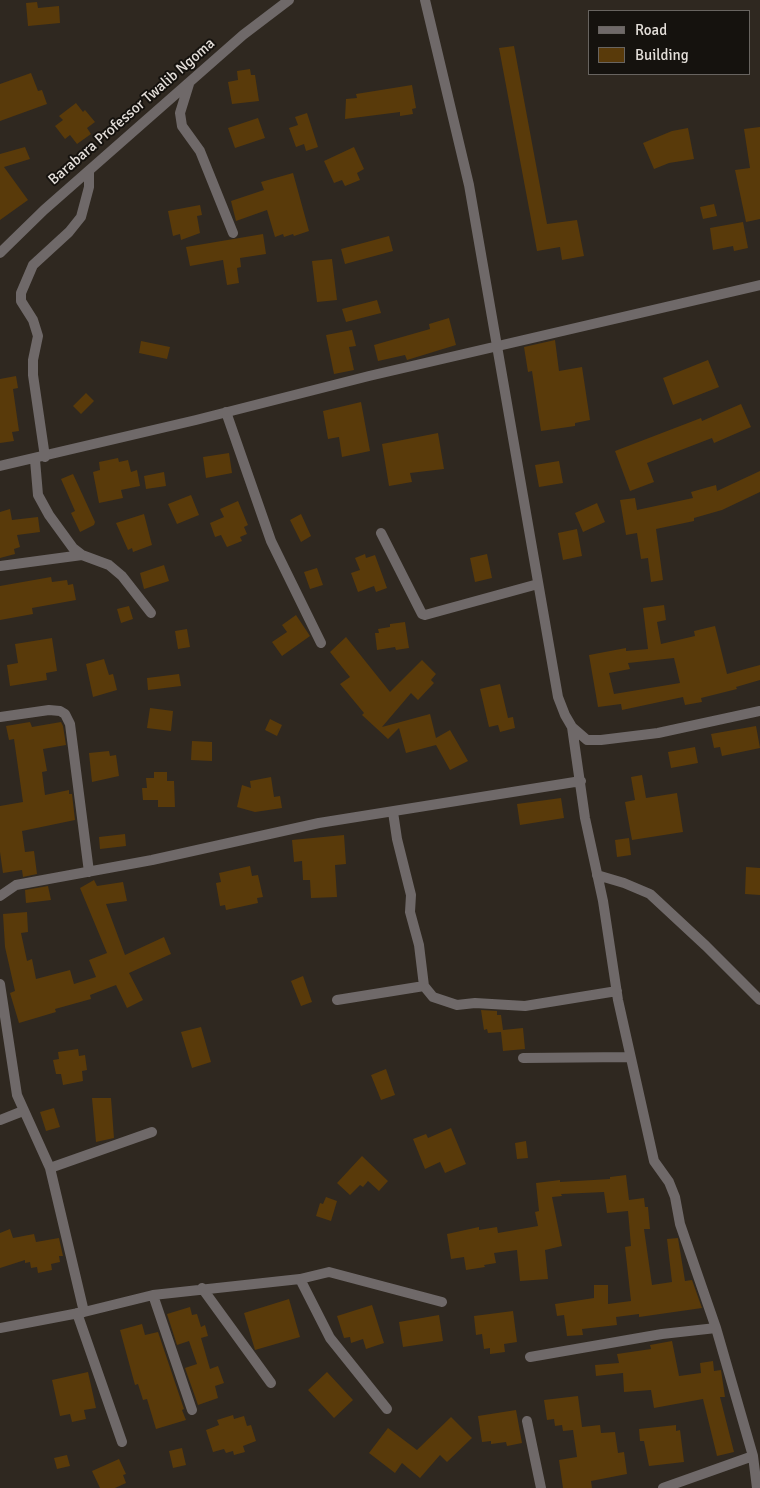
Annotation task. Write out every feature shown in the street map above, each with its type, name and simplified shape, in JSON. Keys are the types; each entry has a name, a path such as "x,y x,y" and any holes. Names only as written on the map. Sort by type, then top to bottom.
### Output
{"street":[{"name":"Barabara Professor Twalib Ngoma","path":"0,253 44,210 191,81 243,36 289,0"},
{"path":"426,0 468,185 558,697 572,727 585,818 630,1057 644,1108 654,1161 669,1182 675,1196 697,1276 716,1328 753,1456 757,1488"},
{"path":"191,81 182,101 180,113 182,126 200,152 233,234"},
{"path":"45,457 33,360 38,336 33,320 23,305 21,293 33,265 69,232 81,216 89,187 89,172"},
{"path":"0,466 35,460 497,346 760,285"},
{"path":"226,412 271,541 321,643"},
{"path":"35,460 40,500 48,515 73,548 82,555 109,565 122,576 151,612"},
{"path":"381,532 422,614 425,616 538,584"},
{"path":"0,566 82,555"},
{"path":"0,717 49,710 60,711 66,714 70,724 89,872"},
{"path":"572,727 587,740 621,740 760,711"},
{"path":"0,896 16,885 89,872 319,823 581,781"},
{"path":"393,812 411,895 410,912 419,945 424,986 433,997 457,1005 475,1003 525,1006 617,991"},
{"path":"597,875 624,883 650,894 760,1000"},
{"path":"0,984 12,1068 23,1111 50,1168 80,1313 122,1442"},
{"path":"337,1000 424,986"},
{"path":"523,1058 630,1057"},
{"path":"0,1120 23,1111"},
{"path":"50,1168 152,1132"},
{"path":"0,1328 80,1313 153,1295 202,1288 300,1279 329,1272 442,1302"},
{"path":"300,1279 330,1338 387,1410"},
{"path":"202,1288 270,1383"},
{"path":"153,1295 192,1410"},
{"path":"530,1358 662,1334 716,1328"},
{"path":"527,1421 541,1488"},
{"path":"662,1488 753,1456"}],"building":[{"path":"37,2 38,8 59,6 60,23 28,26 26,3"},
{"path":"514,46 547,224 577,220 584,256 562,260 560,247 537,251 499,48"},
{"path":"250,69 251,75 255,75 259,101 232,104 228,82 238,80 237,71"},
{"path":"31,73 38,91 42,90 47,104 0,121 0,84"},
{"path":"412,85 416,108 412,109 413,114 400,116 400,112 345,119 346,99 357,98 356,94"},
{"path":"76,103 95,122 87,128 91,134 77,144 70,135 65,139 55,126 63,120 59,116"},
{"path":"307,113 318,147 306,151 304,144 296,147 289,128 298,125 295,117"},
{"path":"258,118 265,138 235,148 228,128"},
{"path":"760,127 760,219 746,222 735,170 750,168 744,129"},
{"path":"688,128 694,159 669,163 654,169 643,143 672,131"},
{"path":"25,147 30,159 4,167 28,200 0,220 0,154"},
{"path":"354,147 364,169 357,173 360,180 345,186 342,180 334,183 324,161"},
{"path":"293,173 309,231 294,236 293,234 284,237 283,234 275,237 267,210 236,221 231,201 264,190 261,182"},
{"path":"714,204 717,216 703,219 700,207"},
{"path":"200,205 202,215 197,216 200,233 181,240 180,234 173,236 168,211"},
{"path":"743,222 748,248 734,251 733,246 713,250 710,228"},
{"path":"263,234 266,254 240,258 241,267 237,268 239,283 227,285 223,260 190,266 186,247"},
{"path":"389,236 393,251 345,264 341,249"},
{"path":"332,259 337,300 317,302 312,261"},
{"path":"377,300 381,313 346,322 342,309"},
{"path":"449,318 456,345 407,360 405,355 378,361 374,345 430,329 429,324"},
{"path":"352,330 356,346 349,347 354,370 334,374 326,335"},
{"path":"555,340 559,371 582,367 590,420 575,423 575,426 541,431 532,371 528,372 524,347"},
{"path":"141,341 170,347 167,359 139,353"},
{"path":"708,360 719,387 673,405 663,378"},
{"path":"16,376 18,388 13,389 19,431 12,432 14,441 0,443 0,379"},
{"path":"86,393 94,401 81,414 73,406"},
{"path":"361,402 370,451 342,457 339,437 328,439 323,411"},
{"path":"741,404 751,427 714,443 712,438 647,463 654,482 630,491 615,451 701,418 702,421"},
{"path":"438,433 444,469 410,473 412,482 389,486 382,444"},
{"path":"229,453 232,473 206,478 203,457"},
{"path":"118,458 119,462 128,460 131,472 137,470 140,486 121,490 123,498 99,503 93,472 100,470 99,462"},
{"path":"559,461 563,483 539,487 535,465"},
{"path":"760,471 760,492 722,510 694,518 694,521 656,529 663,580 651,582 648,558 641,559 637,533 626,535 620,500 635,498 637,510 693,498 691,492 716,485 717,491"},
{"path":"164,472 166,486 146,489 144,476"},
{"path":"73,474 95,522 94,525 80,532 71,513 75,511 61,479"},
{"path":"191,495 199,515 177,524 168,504"},
{"path":"238,501 248,525 244,527 247,534 240,537 242,541 227,547 221,535 215,537 210,523 224,517 220,509"},
{"path":"597,503 605,522 583,532 575,513"},
{"path":"10,509 12,520 38,517 40,532 17,535 20,547 14,549 15,554 0,558 0,512"},
{"path":"144,514 152,545 133,552 132,548 128,550 116,523"},
{"path":"301,514 311,536 301,542 290,520"},
{"path":"577,529 582,556 563,560 558,533"},
{"path":"365,554 366,558 375,555 387,588 376,592 374,586 358,592 351,573 360,570 355,558"},
{"path":"487,554 492,578 475,582 470,558"},
{"path":"164,565 169,581 144,589 140,573"},
{"path":"317,568 323,585 310,589 304,572"},
{"path":"51,577 52,582 67,580 68,585 73,584 76,600 32,608 33,614 0,620 0,586"},
{"path":"664,605 666,620 657,622 661,644 695,636 694,631 715,626 727,674 760,665 760,680 736,687 737,689 701,698 702,702 685,705 683,697 622,710 621,704 598,707 589,655 626,648 626,651 648,649 643,608","holes":["674,658 680,683 614,694 609,673 630,669 628,663"]},
{"path":"129,606 133,619 121,623 117,609"},
{"path":"296,615 310,636 282,656 272,642 287,632 282,625"},
{"path":"405,622 409,648 396,650 395,647 377,650 375,633 379,633 378,629 390,627 390,624"},
{"path":"187,629 190,647 178,649 175,631"},
{"path":"346,637 390,692 422,660 436,674 431,680 434,683 418,700 411,693 382,727 430,714 436,738 450,730 468,761 450,770 436,745 406,753 399,728 388,739 362,715 364,713 340,684 350,677 330,652"},
{"path":"52,638 57,671 46,673 47,680 10,686 7,665 18,663 15,644"},
{"path":"104,659 109,675 113,674 117,690 93,697 86,664"},
{"path":"179,674 181,686 148,690 147,678"},
{"path":"500,684 508,718 513,717 515,728 500,732 498,725 489,727 480,689"},
{"path":"150,708 173,711 171,731 147,728"},
{"path":"270,719 282,725 277,736 265,730"},
{"path":"30,722 32,727 61,722 63,726 66,745 43,749 47,771 42,772 45,795 69,790 69,794 72,794 75,820 22,831 25,852 34,851 37,874 23,877 22,870 3,873 0,852 0,806 23,802 14,739 9,740 6,726"},
{"path":"756,726 760,748 722,756 720,747 714,748 711,734"},
{"path":"192,741 212,742 212,761 191,760"},
{"path":"695,747 698,763 671,768 668,752"},
{"path":"109,751 110,756 116,755 119,776 92,782 89,753"},
{"path":"154,772 167,772 167,781 174,781 175,807 158,807 158,800 143,800 142,788 147,788 146,778 154,778"},
{"path":"642,775 646,798 677,793 683,832 632,840 625,802 635,800 631,777"},
{"path":"271,777 274,797 280,796 282,808 255,812 237,807 242,785 251,788 250,781"},
{"path":"561,798 564,818 520,825 517,804"},
{"path":"125,834 126,846 100,849 99,837"},
{"path":"344,835 346,864 335,865 337,897 311,898 310,880 303,880 302,861 294,862 292,840"},
{"path":"629,838 631,855 617,857 615,840"},
{"path":"250,866 252,876 258,875 263,897 257,898 258,903 226,910 225,905 220,906 216,883 221,882 219,873"},
{"path":"746,867 760,868 760,895 745,894"},
{"path":"94,880 97,886 123,882 127,901 106,904 125,955 164,937 171,954 129,973 143,1000 127,1008 116,985 90,995 91,999 55,1009 56,1012 19,1023 10,993 15,991 5,947 3,914 27,912 28,932 21,933 27,961 32,959 36,979 70,970 74,984 96,977 89,960 107,953 80,888"},
{"path":"48,886 51,900 26,903 25,890"},
{"path":"303,976 312,1002 301,1006 291,981"},
{"path":"481,1010 497,1011 497,1015 501,1015 503,1030 523,1028 525,1049 503,1051 501,1032 488,1033 487,1029 484,1030"},
{"path":"201,1027 211,1062 192,1068 181,1032"},
{"path":"78,1049 79,1056 85,1055 87,1070 82,1071 83,1081 63,1085 61,1074 56,1074 53,1060 59,1059 58,1052"},
{"path":"386,1069 395,1095 381,1100 371,1075"},
{"path":"92,1098 111,1098 114,1138 96,1142"},
{"path":"54,1108 60,1127 46,1131 40,1112"},
{"path":"451,1128 466,1164 445,1173 440,1162 425,1169 413,1139 426,1134 428,1138"},
{"path":"526,1141 528,1158 517,1159 515,1143"},
{"path":"362,1156 388,1181 379,1191 368,1181 363,1187 360,1185 350,1195 337,1183"},
{"path":"626,1175 629,1200 644,1198 645,1207 648,1207 650,1229 644,1229 652,1285 672,1282 667,1239 678,1238 685,1281 692,1280 702,1308 639,1317 639,1314 616,1317 617,1325 582,1329 583,1335 567,1336 564,1315 557,1316 555,1304 594,1298 594,1285 608,1285 608,1304 631,1301 625,1247 631,1246 628,1211 607,1213 604,1192 561,1194 562,1196 552,1197 562,1246 545,1250 548,1279 520,1281 517,1250 494,1253 496,1263 466,1270 464,1257 451,1259 447,1234 479,1227 479,1230 497,1227 498,1233 538,1226 535,1212 539,1211 536,1183 560,1180 560,1182 610,1179 610,1177"},
{"path":"326,1197 337,1201 331,1221 316,1216 320,1203 323,1204"},
{"path":"10,1229 13,1238 34,1234 36,1242 59,1238 63,1256 59,1256 60,1262 51,1264 52,1270 38,1273 37,1267 31,1268 30,1262 25,1263 25,1260 0,1268 0,1233"},
{"path":"289,1299 300,1337 255,1350 244,1313"},
{"path":"372,1305 384,1343 366,1349 363,1339 351,1343 350,1337 344,1338 337,1316"},
{"path":"190,1307 192,1315 197,1314 201,1327 205,1325 208,1336 201,1338 210,1369 218,1366 224,1383 215,1386 218,1398 198,1405 185,1368 197,1364 189,1341 177,1345 167,1314"},
{"path":"513,1311 517,1342 504,1344 505,1352 490,1354 490,1348 484,1349 482,1334 476,1335 474,1316"},
{"path":"439,1315 443,1341 403,1347 399,1322"},
{"path":"142,1324 145,1335 158,1332 186,1420 156,1429 147,1399 143,1400 138,1384 135,1385 120,1330"},
{"path":"672,1341 679,1376 701,1373 700,1363 713,1361 714,1371 721,1370 725,1397 720,1397 734,1452 717,1456 703,1399 654,1408 651,1390 624,1392 623,1373 596,1376 595,1365 619,1363 617,1354 651,1349 650,1345"},
{"path":"88,1372 96,1408 84,1410 86,1419 72,1422 70,1414 60,1416 52,1380"},
{"path":"327,1372 353,1400 334,1418 308,1390"},
{"path":"578,1396 582,1427 600,1425 601,1433 615,1432 618,1453 624,1452 627,1474 591,1481 592,1488 563,1488 559,1460 577,1457 573,1430 563,1431 562,1425 555,1426 554,1419 547,1420 544,1400"},
{"path":"516,1410 522,1443 507,1446 506,1442 491,1444 491,1441 482,1442 478,1416"},
{"path":"233,1415 234,1419 244,1416 247,1426 251,1425 256,1441 243,1446 245,1452 234,1455 233,1451 226,1453 224,1449 213,1452 206,1430 219,1425 217,1420"},
{"path":"451,1417 472,1438 447,1462 440,1455 420,1478 402,1463 395,1473 369,1453 388,1428 417,1450"},
{"path":"676,1425 676,1431 680,1430 684,1462 649,1466 644,1441 640,1441 639,1429"},
{"path":"182,1448 186,1465 173,1468 169,1451"},
{"path":"67,1455 70,1466 57,1469 54,1458"},
{"path":"119,1459 126,1474 123,1475 126,1483 115,1488 100,1488 92,1471"}]}
